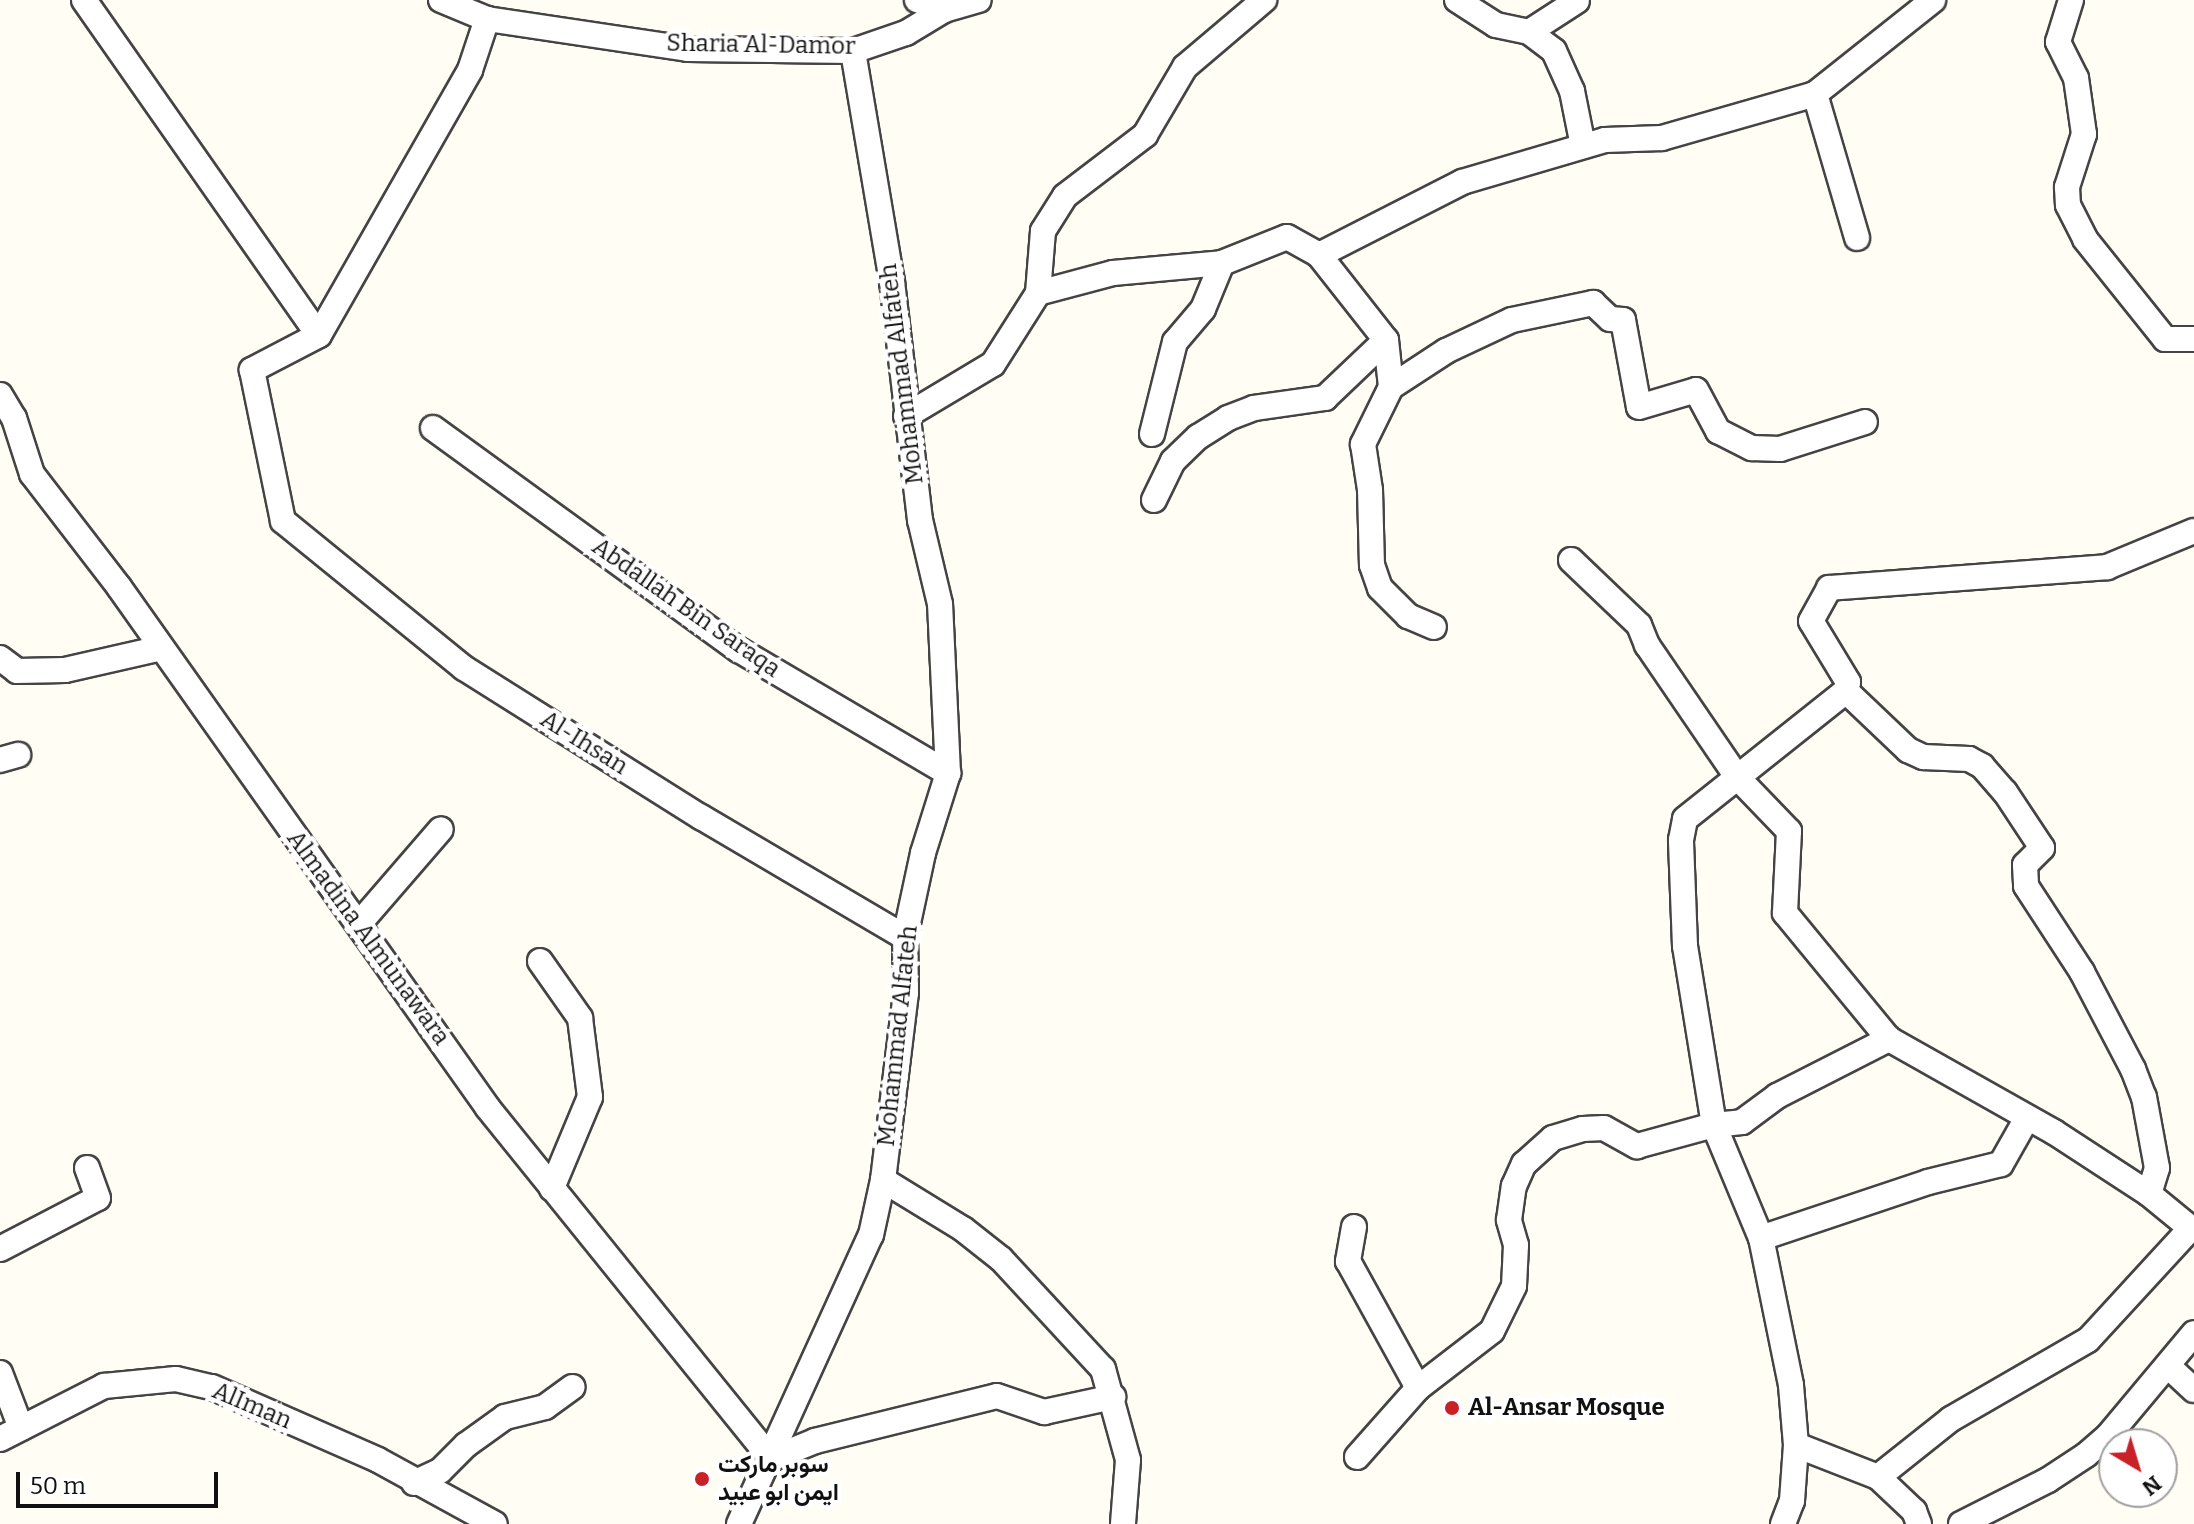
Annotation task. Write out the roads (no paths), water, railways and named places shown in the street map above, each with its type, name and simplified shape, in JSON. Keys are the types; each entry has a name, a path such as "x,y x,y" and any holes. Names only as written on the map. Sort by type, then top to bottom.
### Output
{"street":[{"path":"84,0 319,335 470,70 487,19"},
{"name":"Sharia Al-Damor","path":"441,0 487,19 688,49 853,51 906,33 944,10 979,0"},
{"path":"917,0 944,10"},
{"path":"906,416 993,364 1038,293 1043,231 1065,196 1145,135 1185,67 1264,0"},
{"path":"1457,0 1496,25 1529,32 1554,51 1572,91 1583,146"},
{"path":"1319,255 1462,182 1605,140 1662,138 1815,94 1933,0"},
{"path":"2071,0 2058,42 2076,78 2084,134 2067,187 2068,205 2085,239 2165,339 2194,339"},
{"path":"1529,32 1577,1"},
{"name":"Mohammad Alfateh","path":"739,1524 871,1235 883,1180 906,993 905,937 923,853 948,773 940,604 920,520 892,282 853,51"},
{"path":"1815,94 1857,238"},
{"path":"1038,293 1113,273 1222,263 1287,237 1319,255 1386,340 1391,387"},
{"path":"1152,434 1175,342 1203,309 1222,263"},
{"path":"1434,627 1408,616 1380,588 1372,565 1370,490 1363,444 1391,387 1446,351 1512,320 1593,303 1610,319 1623,320 1639,407 1696,390 1718,431 1752,448 1780,449 1865,422"},
{"name":"Al-Ihsan","path":"319,335 252,370 283,521 464,668 701,817 905,937"},
{"path":"1154,500 1173,461 1198,437 1228,418 1254,408 1325,398 1386,340"},
{"name":"Almadina Almunawara","path":"0,395 7,420 32,474 162,648 488,1108 771,1459"},
{"name":"Abdallah Bin Saraqa","path":"433,428 739,650 948,773"},
{"path":"1783,1524 1792,1501 1796,1445 1791,1385 1761,1238 1714,1125 1685,946 1681,840 1685,819 1846,691 1848,682 1811,621 1829,588 2107,567 2194,531"},
{"path":"1571,560 1639,625 1647,645 1737,777 1789,831 1785,913 1889,1039 2027,1118 2149,1194 2192,1230 2088,1340 1951,1419 1878,1477"},
{"path":"0,658 17,671 65,670 162,648"},
{"path":"1846,691 1908,750 1923,757 1969,759 1982,766 2005,792 2042,848 2025,865 2026,886 2082,972 2133,1069 2144,1097 2157,1168 2149,1194"},
{"path":"359,924 441,829"},
{"path":"540,961 580,1018 590,1097 552,1188"},
{"path":"1357,1457 1418,1388 1492,1331 1514,1286 1516,1245 1509,1220 1514,1186 1524,1164 1553,1138 1583,1129 1604,1128 1637,1146 1714,1125 1742,1122 1777,1096 1889,1039"},
{"path":"1761,1238 1928,1182 2001,1164 2027,1118"},
{"path":"0,1249 98,1198 87,1168"},
{"path":"883,1180 963,1229 1001,1259 1103,1369 1128,1460 1123,1524"},
{"path":"1354,1227 1348,1261 1418,1388"},
{"path":"1961,1524 2048,1480 2086,1455 2108,1436 2194,1333"},
{"path":"2168,1366 2194,1390"},
{"path":"0,1373 10,1434"},
{"name":"AlIman","path":"10,1434 104,1386 176,1379 226,1393 378,1460 414,1483 495,1524"},
{"path":"414,1483 440,1471 466,1445 505,1417 545,1407 573,1387"},
{"path":"771,1459 815,1441 864,1432 997,1396 1044,1412 1113,1397"},
{"path":"1796,1445 1878,1477 1914,1511 1919,1524"}],"place":[{"name":"Al-Ansar Mosque","path":"1452,1408"},
{"name":"سوبر ماركت ايمن ابو عبيد","path":"702,1479"}]}
